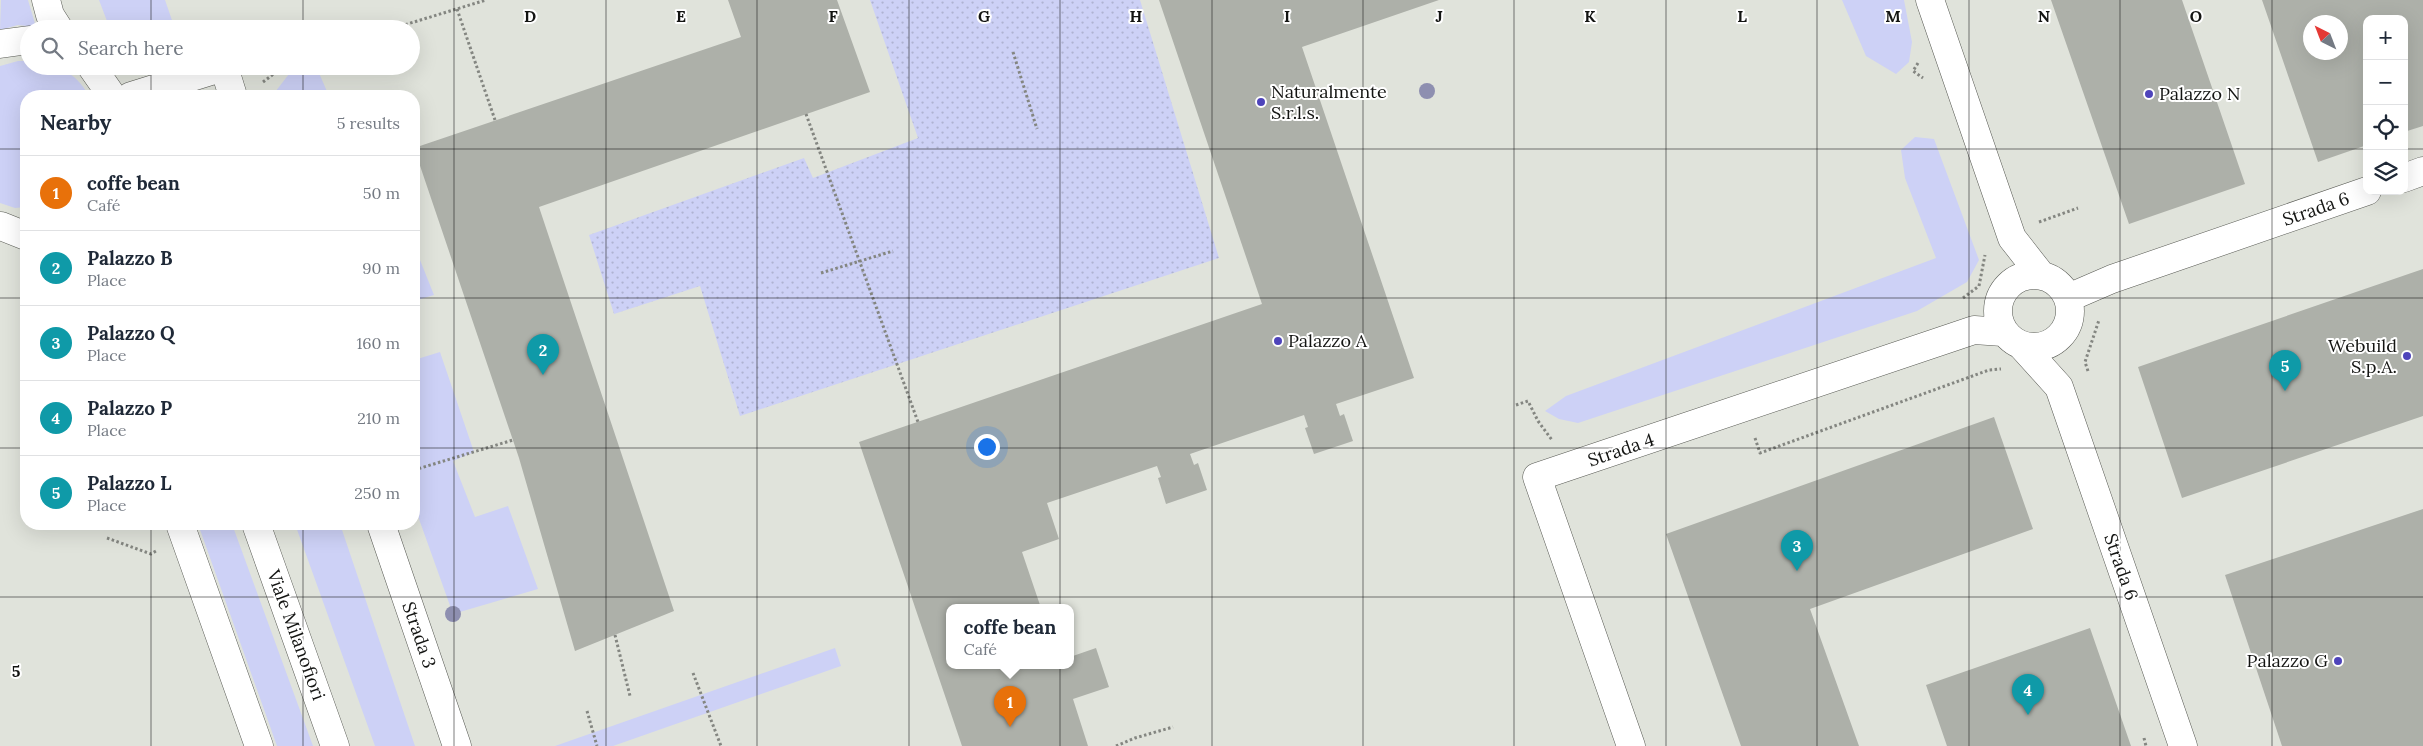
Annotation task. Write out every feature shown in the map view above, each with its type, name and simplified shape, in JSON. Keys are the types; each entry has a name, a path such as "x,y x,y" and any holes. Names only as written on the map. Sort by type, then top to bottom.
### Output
{"main road":[{"path":"46,0 53,20"},
{"path":"1930,0 2012,238 2041,275 2053,279 2068,298 2069,321 2064,332 2056,340 2045,346 2034,348 2007,318 2012,238"},
{"path":"0,44 20,41"},
{"path":"97,75 108,90"},
{"path":"149,90 198,75"},
{"path":"226,75 231,90"},
{"path":"2408,177 2423,172"},
{"name":"Strada 6","path":"2068,298 2112,279 2363,192"},
{"name":"Strada 4","path":"1631,746 1537,478 2007,318 2017,279 2029,275 2041,275"},
{"name":"Strada 6","path":"2007,318 2059,387 2183,746"},
{"name":"Strada 6","path":"2059,387 2064,332"},
{"path":"182,530 259,746"},
{"name":"Viale Milanofiori","path":"258,530 335,746"},
{"name":"Strada 3","path":"382,530 457,746"}],"path":[{"path":"420,20 486,0"},
{"path":"457,9 495,120"},
{"path":"1013,52 1037,129"},
{"path":"1922,58 1914,71 1928,82"},
{"path":"259,90 260,83 271,75"},
{"path":"806,114 918,422"},
{"path":"1962,299 1979,286 1987,246 2035,230 2033,224 2078,208"},
{"path":"821,272 893,251"},
{"path":"1754,435 1760,453 1989,370 2009,369"},
{"path":"1516,405 1528,401 1538,421 1555,444"},
{"path":"420,468 513,440"},
{"path":"615,634 630,696"},
{"path":"694,673 721,746"},
{"path":"587,711 597,746"},
{"path":"1116,746 1172,727"}],"shaded area":[{"path":"1,0 28,0 34,20 20,20 20,25 0,30"},
{"path":"99,0 165,0 172,20 107,20"},
{"path":"870,0 1140,0 1219,258 740,416 700,286 614,314 589,235 804,158 813,178 918,138"},
{"path":"1842,0 1904,0 1912,42 1909,62 1896,74 1866,56"},
{"path":"20,61 20,75 71,75 85,90 20,90 20,208 15,208 0,203 0,66"},
{"path":"288,75 320,75 326,90 277,90"},
{"path":"1915,137 1934,139 1979,260 1967,282 1917,311 1578,423 1559,419 1545,411 1566,396 1936,258 1905,178 1901,150"},
{"path":"420,260 434,295 420,299"},
{"path":"440,352 474,452 453,461 475,517 508,506 538,589 453,614 420,522 420,358"},
{"path":"200,530 234,530 313,746 277,746"},
{"path":"297,530 342,530 415,746 375,746"},
{"path":"835,648 841,666 613,746 555,746"}],"building":[{"path":"728,0 837,0 870,92 539,207 674,611 575,651 519,458 420,166 420,146 741,37"},
{"name":"Palazzo A","path":"1159,0 1439,0 1302,47 1414,378 1336,404 1340,416 1344,414 1353,441 1314,454 1305,428 1308,427 1304,415 1190,454 1194,465 1198,463 1207,490 1166,504 1158,478 1161,477 1157,466 1047,503 1059,539 1022,552 1040,604 946,604 946,669 1074,669 1074,656 1096,648 1109,687 1073,699 1088,746 962,746 859,442 1262,304"},
{"name":"Palazzo N","path":"2051,0 2182,0 2245,184 2129,224"},
{"path":"2262,0 2423,0 2423,126 2408,131 2408,15 2363,15 2363,146 2318,162"},
{"path":"2423,269 2423,416 2182,498 2138,367"},
{"path":"1994,417 2033,529 1810,609 1859,746 1741,746 1666,534"},
{"name":"Palazzo G","path":"2423,509 2423,746 2282,746 2225,575"},
{"path":"2090,628 2131,746 1947,746 1926,685"}],"place":[{"name":"Palazzo N","path":"2149,94"},
{"name":"Naturalmente S.r.l.s.","path":"1261,102"},
{"name":"Palazzo A","path":"1278,341"},
{"name":"Webuild S.p.A.","path":"2407,356"},
{"name":"Palazzo B","path":"543,375"},
{"name":"Palazzo L","path":"2285,391"},
{"name":"Palazzo Q","path":"1797,571"},
{"name":"Palazzo G","path":"2338,661"},
{"name":"Palazzo P","path":"2028,715"},
{"name":"coffe bean","path":"1010,727"}]}
